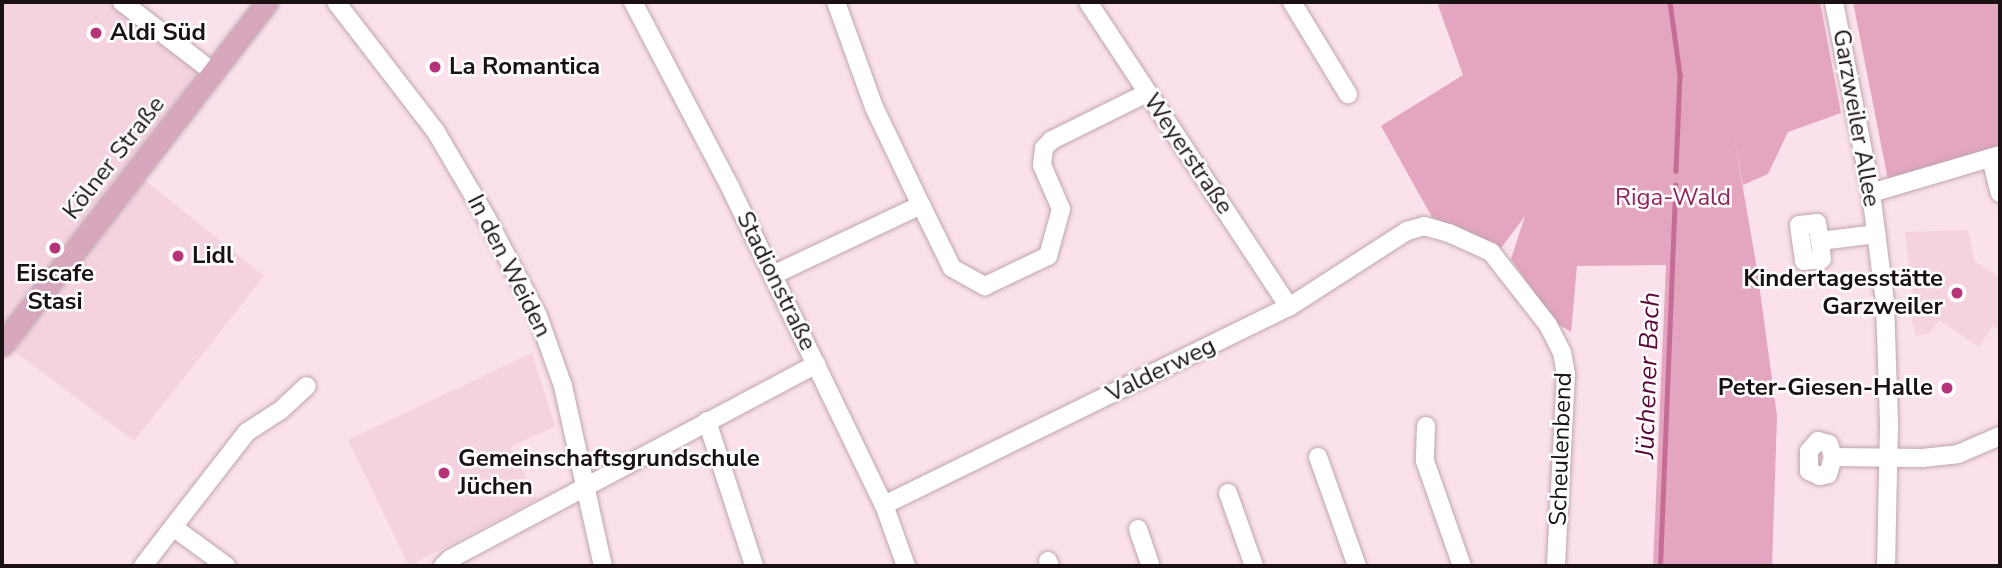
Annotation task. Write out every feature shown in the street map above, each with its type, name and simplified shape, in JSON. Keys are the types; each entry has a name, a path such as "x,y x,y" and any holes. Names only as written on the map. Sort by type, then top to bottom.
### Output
{"main road":[{"name":"Kölner Straße","path":"2,345 267,2"}],"street":[{"path":"122,2 213,72"},
{"name":"In den Weiden","path":"336,2 431,125 472,192 526,292 556,361 603,566"},
{"name":"Stadionstraße","path":"633,2 773,275 884,505 906,566"},
{"path":"836,2 874,107 952,268 985,286 1048,256 1061,209 1042,165 1044,148 1052,140 1147,93"},
{"name":"Weyerstraße","path":"1088,2 1289,307"},
{"path":"1292,2 1348,94"},
{"name":"Garzweiler Allee","path":"1834,2 1871,193 1887,329 1889,458 1886,566"},
{"path":"1871,193 1996,157 2000,193"},
{"path":"773,275 921,205"},
{"name":"Valderweg","path":"884,505 1289,307 1407,231 1419,226 1431,228"},
{"name":"Scheulenbend","path":"1431,228 1478,244 1497,258 1548,325 1562,352 1566,374 1556,566"},
{"name":"Garzweiler Allee","path":"1820,241 1877,234"},
{"path":"443,566 450,559 495,534 816,364"},
{"path":"143,566 247,432 281,410 307,386"},
{"path":"707,421 754,566"},
{"path":"1426,426 1425,461 1462,566"},
{"path":"1833,457 1948,456 2000,437"},
{"path":"1318,457 1357,566"},
{"path":"1228,494 1254,566"},
{"path":"173,527 226,566"},
{"path":"1138,529 1151,566"}],"shaded area":[{"path":"2,2 111,2 205,75 132,170 264,276 134,441 2,342"},
{"name":"Kindertagesstätte Garzweiler","path":"1968,230 1975,262 1999,277 2000,326 1997,329 1993,325 1979,347 1939,320 1930,333 1916,336 1910,312 1914,304 1905,232"},
{"name":"Gemeinschaftsgrundschule Jüchen","path":"532,353 555,426 511,447 537,499 409,566 348,440"}],"green space":[{"name":"Riga-Wald","path":"1447,2 1820,2 1841,113 1788,132 1768,174 1743,185 1733,131 1757,269 1777,416 1772,566 1653,566 1666,265 1577,266 1571,332 1556,323 1511,259 1525,216 1501,248 1432,217 1381,126 1463,75 1438,5"},
{"path":"1853,2 2000,2 2000,152 1888,180"}],"waterway":[{"name":"Jüchener Bach","path":"1670,2 1680,75 1676,171"},
{"name":"Jüchener Bach","path":"1660,566 1675,185"}],"place":[{"name":"Aldi Süd","path":"96,33"},
{"name":"La Romantica","path":"435,67"},
{"name":"Eiscafe Stasi","path":"55,248"},
{"name":"Lidl","path":"178,256"},
{"name":"Kindertagesstätte Garzweiler","path":"1957,293"},
{"name":"Peter-Giesen-Halle","path":"1947,388"},
{"name":"Gemeinschaftsgrundschule Jüchen","path":"444,473"}]}
